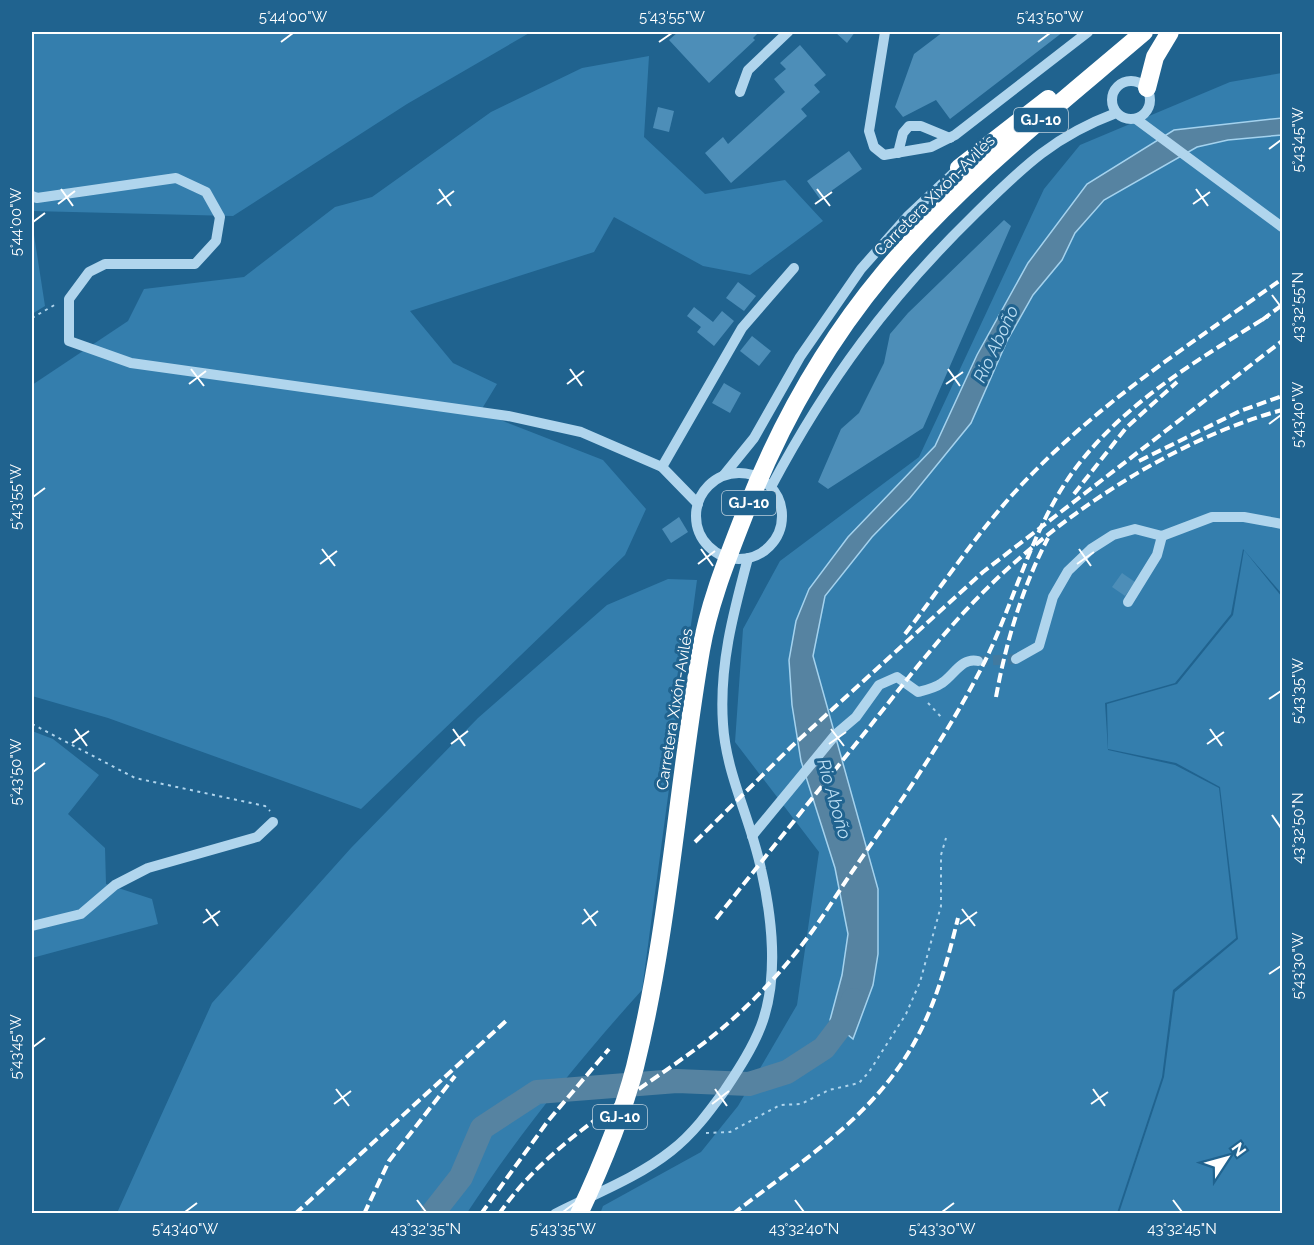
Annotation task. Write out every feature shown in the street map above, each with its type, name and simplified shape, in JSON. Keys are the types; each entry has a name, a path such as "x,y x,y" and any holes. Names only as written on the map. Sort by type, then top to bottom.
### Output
{"highway":[{"path":"959,168 1103,57 1143,32"},
{"name":"Carretera Xixón-Avilés","path":"579,1214 620,1117 634,1068 662,937 702,646 726,562 762,468 794,403 883,274 992,162 1143,32"},
{"path":"1147,88 1155,57 1170,32"}],"street":[{"path":"740,92 748,70 788,32"},
{"path":"885,32 869,131 874,147 884,155 931,147 950,138 1088,32"},
{"path":"1136,81 1147,88 1149,106 1146,112 1136,119 1125,119 1116,113 1111,101 1119,84 1136,81"},
{"path":"771,487 802,429 838,371 920,269 1044,148 1084,125 1116,113"},
{"path":"1136,119 1282,227"},
{"path":"898,153 903,133 909,126 921,126 950,138"},
{"path":"724,475 749,474 771,487 781,503 783,521 777,538 765,551 748,558 733,559 719,554 707,545 699,533 696,518 703,492 724,475 754,438 800,357 861,269 907,217 959,168"},
{"path":"32,196 37,198 176,178 206,192 220,218 216,241 195,264 105,264 89,273 69,299 69,341 131,363 508,416 581,432 662,467 698,504"},
{"path":"662,467 742,328 794,268"},
{"path":"1016,658 1039,646 1053,597 1068,572 1092,549 1113,535 1135,529 1161,536 1212,517 1244,517 1282,524"},
{"path":"1128,602 1157,555 1161,536"},
{"path":"555,1214 639,1172 670,1152 694,1130 712,1108 739,1069 761,1026 771,965 768,912 753,836 727,751 723,724 727,637 748,558"},
{"path":"753,836 836,734 856,717 879,685 897,677 914,690 943,683 966,662 978,661"},
{"path":"32,926 81,914 115,885 148,868 257,837 273,822"}],"path":[{"path":"32,318 69,299"},
{"path":"914,690 944,719"},
{"path":"32,724 135,778 265,806 276,816 273,822"},
{"path":"694,1130 712,1135 730,1132 780,1105 801,1104 829,1090 859,1083 869,1072 906,1014 920,982 941,906 941,855 946,838"}],"shaded area":[{"path":"32,32 531,32 407,104 233,216 32,211"},
{"path":"649,56 644,137 705,194 785,180 823,221 750,275 703,266 614,217 594,252 410,311 453,363 497,384 480,412 603,460 646,509 625,555 361,809 108,718 32,696 32,385 128,321 144,289 244,277 335,207 372,197 491,112 582,68"},
{"path":"1282,73 1282,594 1243,549 1231,614 1175,683 1105,703 1108,750 1175,765 1219,788 1236,938 1173,990 1162,1077 1117,1213 600,1214 603,1206 701,1152 738,1106 797,1005 819,852 735,742 743,629 780,561 919,457 1044,189 1080,145 1230,82"},
{"path":"32,222 45,306 32,314"},
{"path":"1244,550 1282,597 1282,1213 1119,1213 1164,1077 1175,992 1238,939 1220,787 1176,763 1108,749 1107,704 1177,684 1233,615"},
{"path":"668,579 697,580 642,990 550,1098 467,1213 117,1213 212,1003 351,848 478,718 607,605"},
{"path":"32,731 53,739 99,775 68,814 105,848 106,884 152,899 158,924 32,958"}],"water":[{"path":"1282,118 1282,135 1228,140 1197,147 1104,200 1075,233 1062,260 1033,295 1007,341 971,423 910,498 872,537 825,596 813,656 878,889 878,954 873,985 853,1039 830,1020 842,975 848,934 835,868 801,761 792,705 789,660 796,621 809,589 848,537 935,446 977,355 1028,263 1087,184 1174,130"}],"building":[{"path":"678,32 759,32 753,38 755,40 709,83 669,40"},
{"path":"835,32 855,32 847,43"},
{"path":"943,32 1063,32 950,119 936,100 903,117 895,107 914,54"},
{"path":"800,45 826,75 814,85 820,92 801,109 807,116 731,183 705,153 723,137 728,144 785,92 774,79 786,69 780,63"},
{"path":"658,107 674,111 669,132 653,128"},
{"path":"849,151 862,169 820,199 807,181"},
{"path":"1004,220 1011,226 923,428 828,489 818,482 841,429 859,413 884,363 890,334 908,313"},
{"path":"738,282 756,296 744,311 726,298"},
{"path":"694,307 713,322 722,311 734,321 714,346 697,332 701,327 687,316"},
{"path":"752,336 771,351 759,366 740,351"},
{"path":"724,383 741,393 730,413 712,403"},
{"path":"679,517 688,532 671,543 662,529"},
{"path":"1122,573 1135,582 1125,596 1112,587"}],"waterway":[{"name":"Rio Aboño","path":"432,1214 461,1177 482,1128 537,1092 677,1081 749,1084 787,1072 824,1048 846,1019 853,1000"}],"tunnel":[{"path":"978,661 1016,659"}],"railway":[{"path":"905,634 996,514 1058,449 1119,396 1282,279"},
{"path":"1262,320 1282,305"},
{"path":"499,1214 540,1166 564,1144 722,1028 765,988 790,960 816,927 908,791 956,714 996,637 1047,515 1075,469 1095,445 1140,402 1190,366 1268,316"},
{"path":"695,842 791,747 983,572 1282,341"},
{"path":"1074,494 1126,428 1177,382"},
{"path":"1139,461 1240,411 1282,396"},
{"path":"716,919 934,646 992,583 1013,564 1073,516 1139,472 1210,436 1246,421 1282,410"},
{"path":"996,697 1016,616 1030,576 1048,538"},
{"path":"733,1214 826,1143 869,1104 888,1082 915,1042 931,1008 958,918"},
{"path":"295,1214 506,1021"},
{"path":"481,1214 548,1121 609,1049"},
{"path":"364,1214 389,1161 455,1076"}]}
